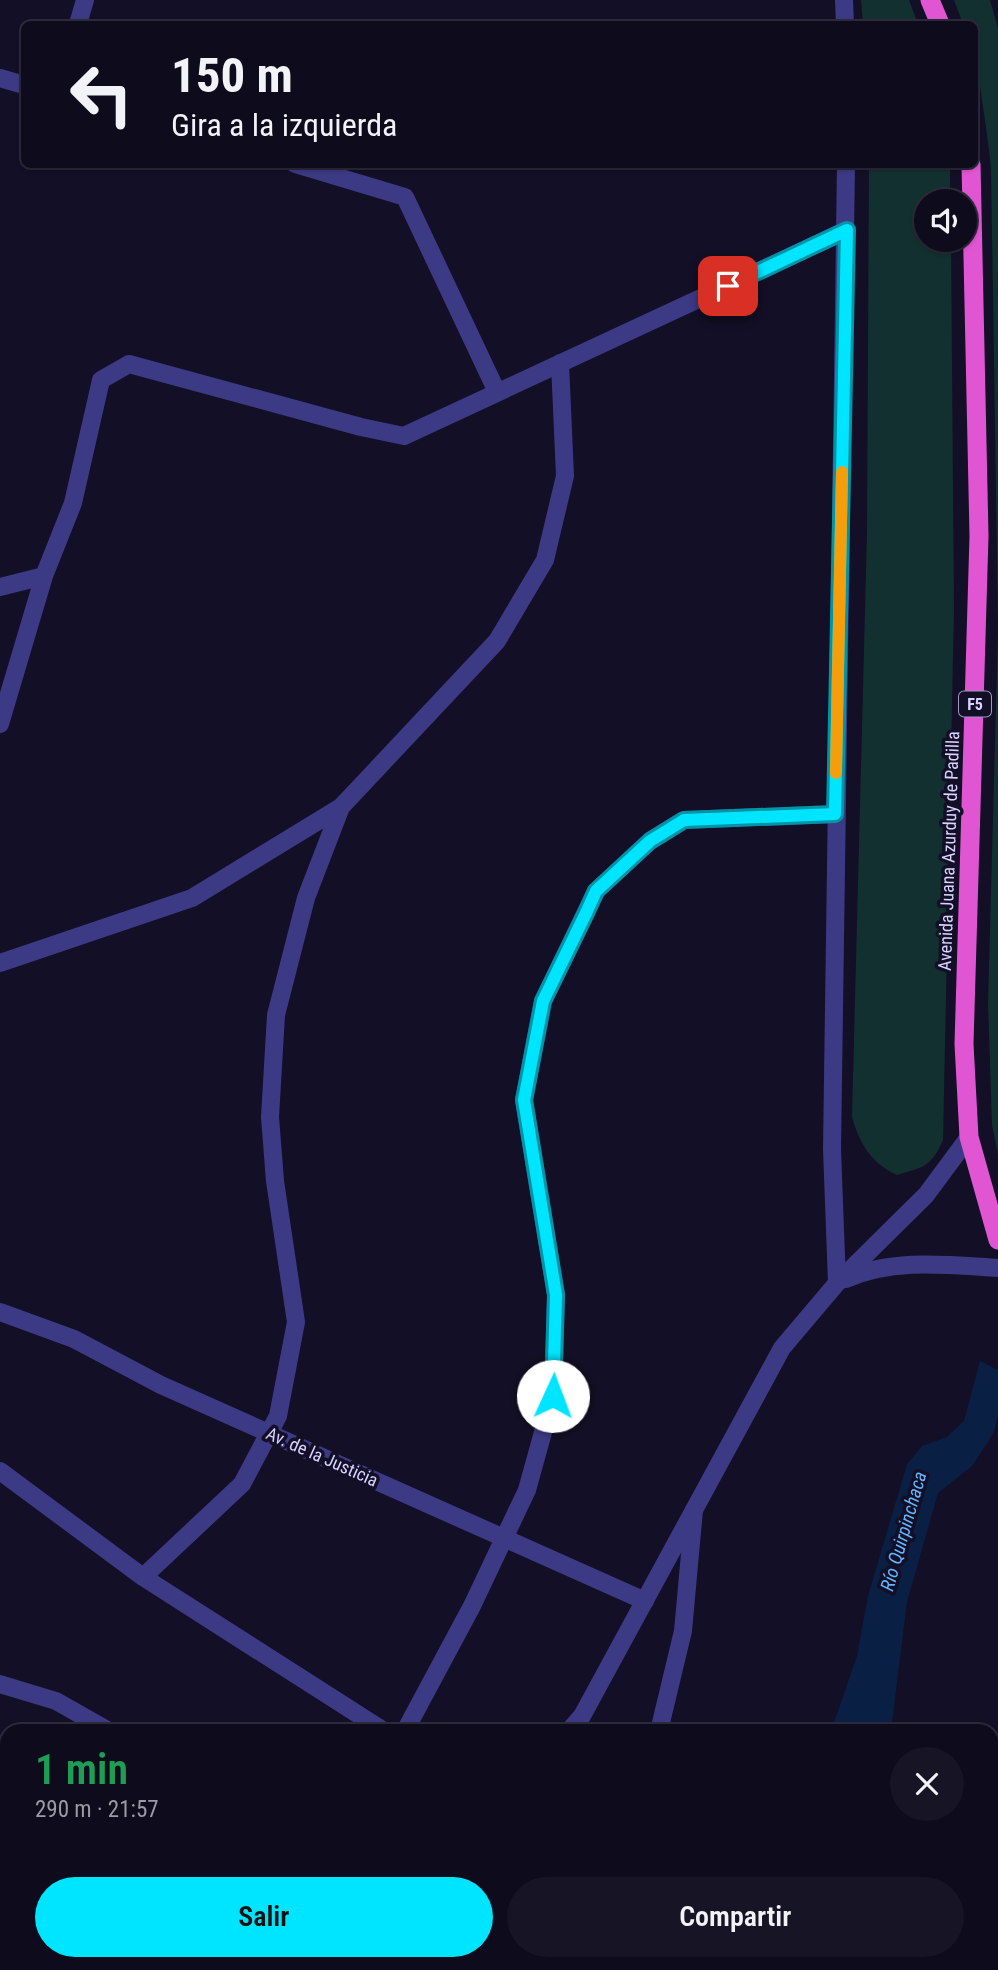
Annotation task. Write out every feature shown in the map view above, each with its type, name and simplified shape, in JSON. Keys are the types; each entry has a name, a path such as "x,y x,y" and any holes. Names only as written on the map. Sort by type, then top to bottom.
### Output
{"highway":[{"path":"930,0 939,21"},
{"name":"Avenida Juana Azurduy de Padilla","path":"971,168 979,536 964,1044 969,1137 998,1240"}],"street":[{"path":"79,21 85,0"},
{"path":"844,0 845,21"},
{"path":"0,78 21,84"},
{"path":"308,168 405,197 497,392"},
{"path":"837,1283 832,1149 846,168"},
{"path":"0,724 44,576 74,503 101,380 129,364 404,436 847,230"},
{"path":"0,963 192,898 341,807 497,641 545,560 565,476 560,363"},
{"path":"0,587 44,576"},
{"path":"144,1577 242,1484 278,1416 296,1322 275,1181 270,1116 276,1015 306,898 341,807"},
{"path":"409,1724 527,1490 553,1396 556,1295 524,1100 543,1001 596,891 650,841 684,820 835,814"},
{"path":"575,1724 582,1716 782,1348 837,1283 926,1195 969,1137"},
{"path":"837,1283 869,1269 930,1265 998,1268"},
{"name":"Av. de la Justicia","path":"0,1312 74,1339 161,1385 645,1601"},
{"path":"0,1471 144,1577 373,1724"},
{"path":"661,1724 683,1631 694,1510"},
{"path":"0,1684 56,1700 97,1724"}],"green space":[{"path":"861,0 909,0 917,21 863,21"},
{"path":"954,0 990,0 998,28 998,623 991,169 978,68 978,21 962,21"},
{"path":"869,168 950,168 950,189 914,189 914,252 951,252 954,609 943,1140 935,1156 926,1165 897,1175 880,1165 868,1152 852,1117 867,532"},
{"path":"998,632 998,1154 992,1125 988,1003"}],"water":[{"name":"Río Quirpinchaca","path":"980,1361 998,1370 998,1416 993,1434 972,1466 938,1493 907,1602 892,1724 833,1724 857,1656 868,1596 907,1464 922,1446 947,1437 964,1421"}],"slow traffic":[{"path":"836,773 842,472"}],"route":[{"path":"553,1396 556,1295 524,1100 543,1001 596,891 650,841 684,820 835,814 847,230 728,286"}]}
